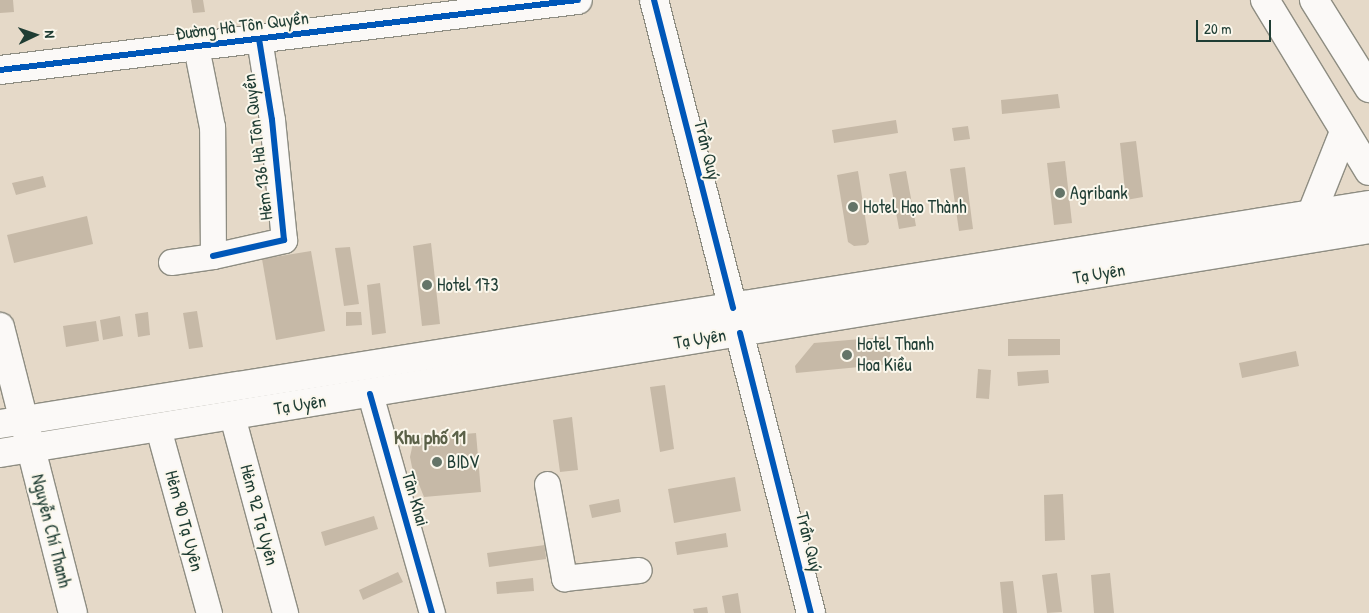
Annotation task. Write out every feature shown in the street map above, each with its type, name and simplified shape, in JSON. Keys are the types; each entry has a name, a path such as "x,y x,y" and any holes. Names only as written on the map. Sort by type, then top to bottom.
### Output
{"main road":[{"name":"Đường Hà Tôn Quyền","path":"0,70 578,0"},
{"name":"Trần Quý","path":"654,0 811,613"},
{"path":"1265,0 1369,171"},
{"path":"1314,0 1369,88"},
{"path":"1311,215 1344,132"},
{"name":"Tạ Uyên","path":"12,423 362,367 736,320 1365,214"},
{"name":"Tạ Uyên","path":"0,453 370,394 736,320 1311,215 1365,214"},
{"name":"Nguyễn Chí Thanh","path":"0,327 12,423 30,449 72,613"},
{"path":"362,367 370,394"}],"street":[{"name":"Hẻm 136 Hà Tôn Quyền","path":"213,256 284,240 272,120 259,39"},
{"path":"171,262 213,256 212,127 196,47"},
{"name":"Tân Khai","path":"370,394 432,613"},
{"name":"Hẻm 92 Tạ Uyên","path":"232,416 285,613"},
{"name":"Hẻm 90 Tạ Uyên","path":"158,428 209,613"},
{"path":"547,484 564,578 639,570"}],"building":[{"path":"0,0 13,0 14,12 0,13"},
{"path":"191,0 203,0 205,12 193,13"},
{"path":"1058,94 1060,108 1002,114 1001,100"},
{"path":"896,120 898,133 834,143 832,130"},
{"path":"968,126 970,139 954,141 952,128"},
{"path":"1136,141 1143,197 1126,200 1120,143"},
{"name":"Agribank","path":"1065,161 1072,223 1054,225 1047,163"},
{"path":"965,167 973,229 959,231 950,169"},
{"name":"Hotel Hạo Thành","path":"858,171 869,242 866,245 854,246 848,242 837,175"},
{"path":"906,171 916,226 899,229 889,174"},
{"path":"43,176 46,187 16,195 12,183"},
{"path":"87,216 93,244 14,263 7,235"},
{"name":"Hotel 173","path":"431,243 440,324 422,326 413,246"},
{"path":"350,247 359,304 344,306 335,248"},
{"path":"311,251 325,331 276,340 262,259"},
{"path":"380,283 386,333 372,335 367,285"},
{"path":"197,311 203,347 189,349 183,313"},
{"path":"148,312 150,335 138,337 135,314"},
{"path":"346,312 361,312 362,325 346,326"},
{"path":"120,316 123,336 103,340 100,320"},
{"path":"96,321 99,341 66,347 63,326"},
{"name":"Hotel Thanh Hoa Kiều","path":"884,337 890,346 891,364 796,373 795,366 814,343"},
{"path":"1008,339 1060,339 1060,355 1008,356"},
{"path":"1296,351 1299,366 1242,378 1239,363"},
{"path":"978,369 991,370 989,399 976,398"},
{"path":"1048,370 1049,383 1018,386 1017,372"},
{"path":"665,385 674,449 660,452 650,387"},
{"path":"572,417 578,470 560,472 553,420"},
{"name":"BIDV","path":"476,433 481,492 424,497 412,467 410,457 413,443 419,438"},
{"path":"735,477 741,511 674,523 668,489"},
{"path":"1063,494 1065,540 1045,541 1044,495"},
{"path":"619,499 621,512 592,518 589,505"},
{"path":"374,516 378,529 325,546 321,532"},
{"path":"726,533 728,547 677,555 675,542"},
{"path":"545,545 546,559 489,567 487,553"},
{"path":"398,572 403,582 363,600 359,590"},
{"path":"1057,573 1062,612 1047,613 1042,575"},
{"path":"1110,573 1114,613 1094,613 1091,575"},
{"path":"533,578 534,591 497,594 496,582"},
{"path":"1013,581 1017,613 1003,613 1000,582"},
{"path":"738,593 741,613 725,613 722,596"},
{"path":"707,607 708,613 694,613 693,609"}],"cycle path":[{"path":"0,70 578,0"},
{"path":"654,0 733,308"},
{"path":"213,256 284,240 272,120 259,39"},
{"path":"740,333 811,613"},
{"path":"370,394 432,613"}],"place":[{"name":"Agribank","path":"1060,193"},
{"name":"Hotel Hạo Thành","path":"853,207"},
{"name":"Hotel 173","path":"427,285"},
{"name":"Hotel Thanh Hoa Kiều","path":"847,355"},
{"name":"BIDV","path":"437,462"}],"district":[{"name":"Khu phố 11","path":"430,438"}]}
